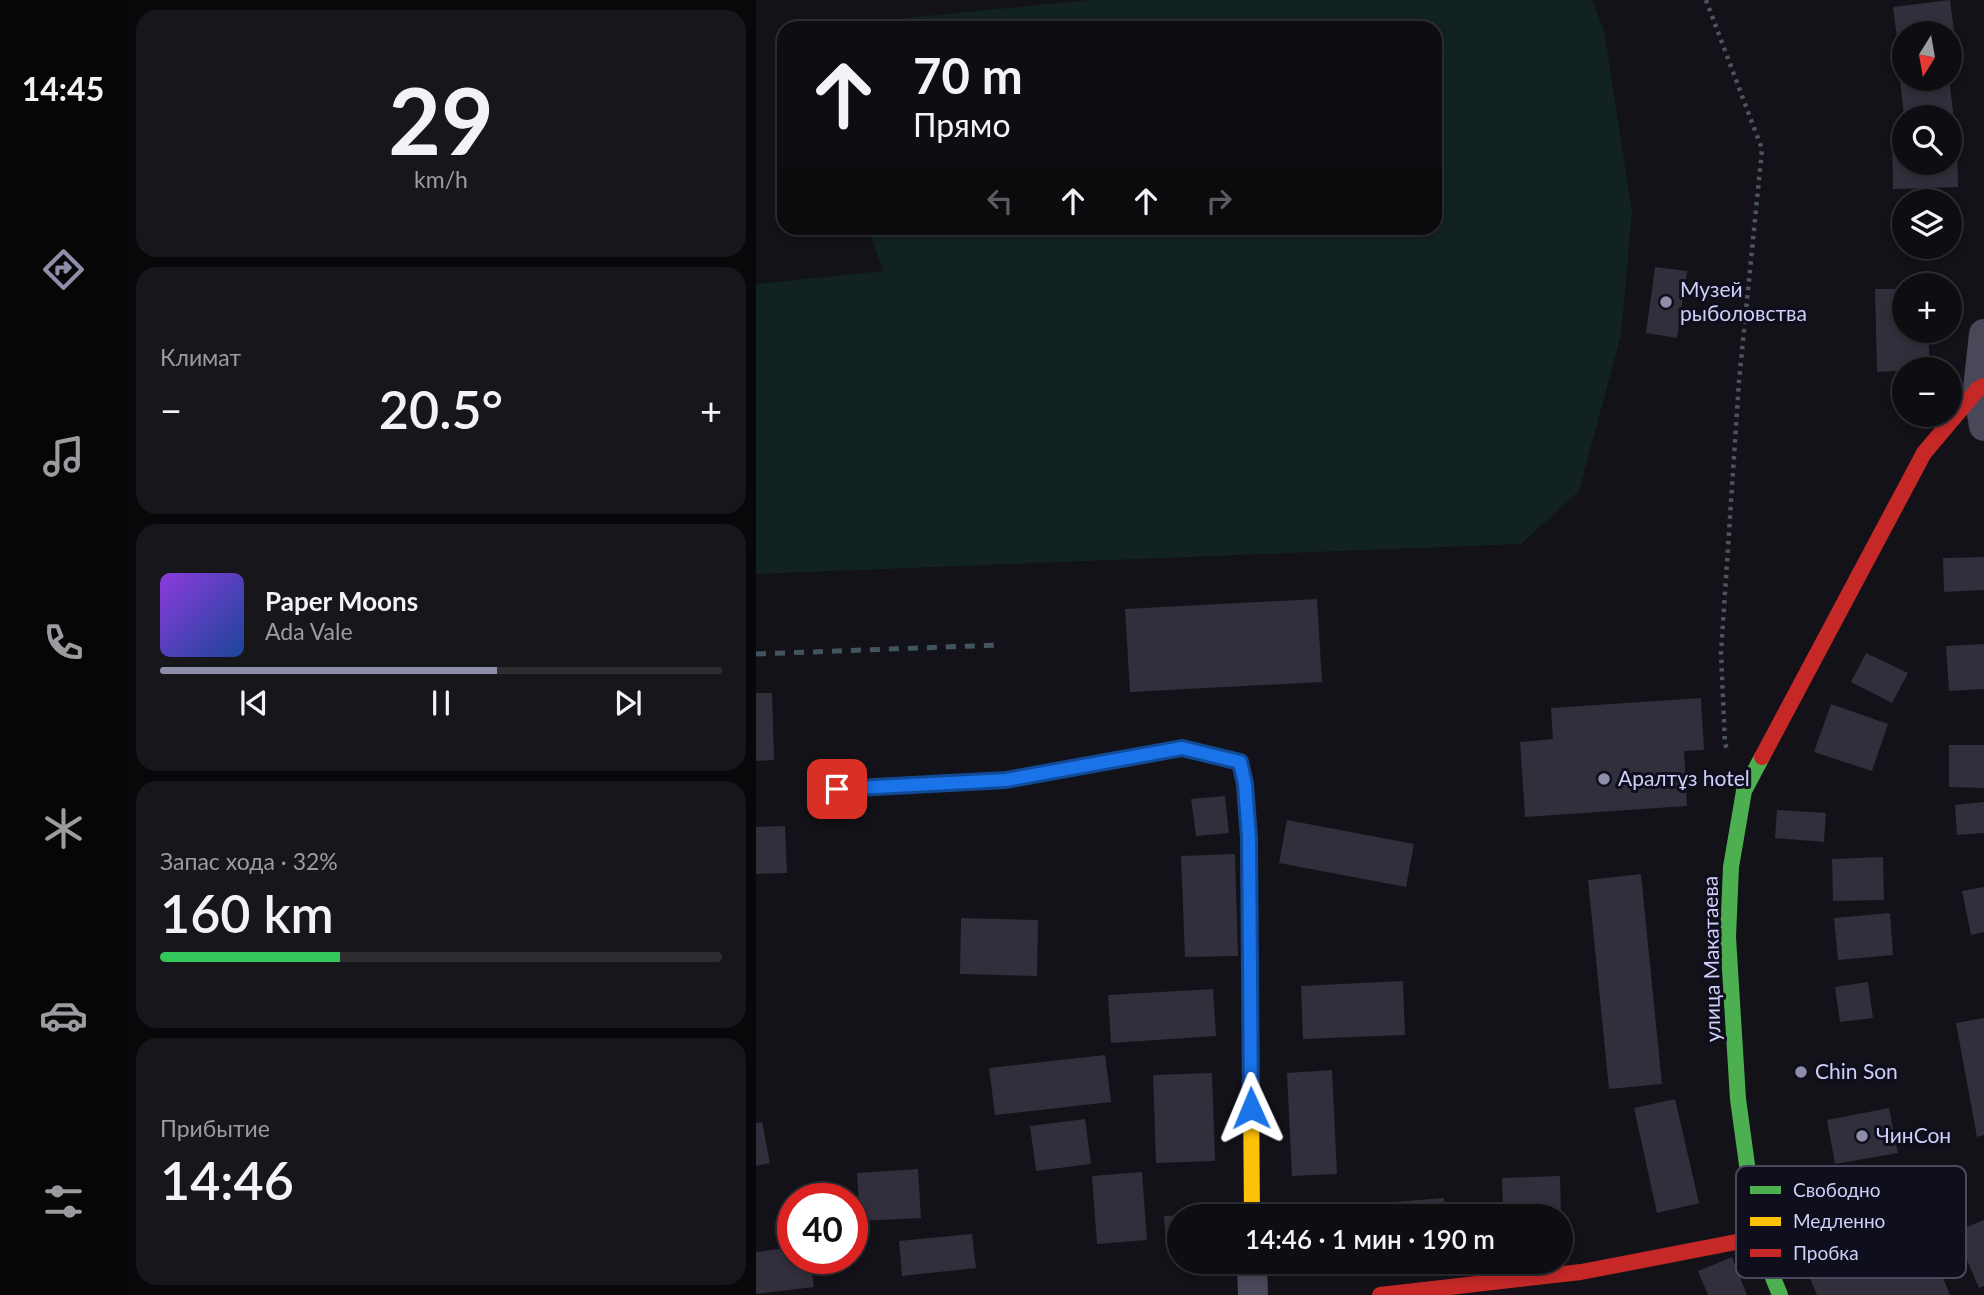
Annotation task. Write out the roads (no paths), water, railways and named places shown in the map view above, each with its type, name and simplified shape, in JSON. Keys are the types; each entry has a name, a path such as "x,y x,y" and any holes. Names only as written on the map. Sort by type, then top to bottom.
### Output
{"street":[{"path":"1984,334 1981,387 1984,426"},
{"name":"улица Макатаева","path":"1747,1166 1738,1099 1728,937 1731,867 1744,791 1924,453 1981,387"},
{"path":"1249,838 1252,1204"},
{"path":"1380,1295 1581,1272 1736,1242"},
{"path":"1252,1274 1253,1295"},
{"name":"улица Макатаева","path":"1773,1278 1780,1295"}],"lane":[{"path":"837,789 1006,780 1182,748 1240,762 1245,784 1249,838"}],"railway":[{"path":"756,654 999,645"}],"place":[{"name":"Музей рыболовства","path":"1666,302"},
{"name":"Аралтұз hotel","path":"1604,779"},
{"name":"Chin Son","path":"1801,1072"},
{"name":"ЧинСон","path":"1862,1136"}]}
